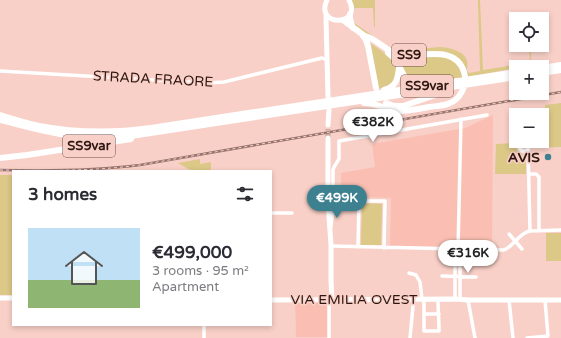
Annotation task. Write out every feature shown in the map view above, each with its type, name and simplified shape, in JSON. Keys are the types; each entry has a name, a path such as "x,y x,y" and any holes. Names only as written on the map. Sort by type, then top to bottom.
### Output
{"highway":[{"path":"350,14 353,28"},
{"name":"SS9","path":"343,20 392,56 406,80 410,82 424,84 473,79"},
{"name":"SS9","path":"338,102 372,104 401,111 446,105 456,100 462,92 465,82 464,73 458,63 451,57 442,54 407,56 396,54 361,34"},
{"name":"SS9","path":"361,34 364,36 368,44 376,88"},
{"path":"549,67 561,65"},
{"name":"SS9","path":"349,98 356,95 382,91 390,88 397,80 399,67"},
{"path":"549,72 561,70"},
{"name":"SS9var","path":"338,102 349,98 509,73"},
{"name":"SS9var","path":"320,105 509,78"},
{"path":"386,103 394,106 403,106 457,86"},
{"path":"0,115 38,126 57,129 112,132 320,105"},
{"path":"0,120 48,132 76,136 131,136 177,130 320,105"},
{"name":"SS9var","path":"0,158 157,136 177,130"}],"street":[{"path":"327,0 325,7 328,97"},
{"path":"326,14 331,19 343,20 350,14 351,6 349,0"},
{"path":"326,32 334,20"},
{"name":"STRADA FRAORE","path":"0,71 206,83 224,82 322,58 327,60"},
{"path":"328,110 328,128"},
{"path":"329,338 333,170 339,160 339,141 487,115"},
{"path":"458,299 455,277 458,249 461,119"},
{"path":"328,138 328,200 331,237"},
{"path":"519,148 529,156"},
{"path":"524,151 528,148 530,231"},
{"path":"529,174 536,174 539,177 539,231"},
{"path":"530,195 539,195"},
{"path":"358,247 359,201 385,201 384,248"},
{"path":"272,213 290,213"},
{"path":"530,214 539,214"},
{"path":"331,246 504,250 525,232 561,230"},
{"path":"509,234 522,249"},
{"path":"458,249 460,277 458,299"},
{"path":"409,274 416,275 419,280 424,314 438,313"},
{"path":"442,276 476,277"},
{"path":"0,298 12,298"},
{"name":"VIA EMILIA OVEST","path":"424,314 424,330 439,330 438,299"},
{"name":"VIA EMILIA OVEST","path":"272,300 561,300"},
{"path":"468,300 475,338"},
{"path":"509,300 513,338"},
{"path":"527,338 548,336 545,300"},
{"path":"410,338 413,306"},
{"path":"204,326 204,338"}],"shaded area":[{"path":"351,0 375,0 375,27 373,8 355,8 352,15 353,19 357,25 389,47 401,50 439,47 451,49 460,52 466,58 467,71 469,73 480,71 478,0 480,0 483,70 509,66 509,69 467,77 462,64 449,54 437,52 405,54 392,51 352,24 350,18"},
{"path":"370,43 389,57 396,67 394,82 381,89 378,88"},
{"path":"529,52 531,52 530,60"},
{"path":"395,56 447,57 457,64 463,77 419,83 411,81"},
{"path":"561,103 561,147 549,147 549,108 545,108 545,105"},
{"path":"493,115 492,248 390,246 391,198 341,196 341,173 375,167 372,144 465,128"},
{"path":"509,143 509,148 516,148 520,153 525,155 526,174 495,174 496,144"},
{"path":"200,159 200,164 211,162 211,170 190,170 178,163"},
{"path":"0,175 12,175 12,295 0,295"},
{"path":"362,203 382,204 381,245 361,245"},
{"path":"546,233 561,233 561,261 546,261"},
{"path":"295,301 330,302 328,337 296,337"}],"tunnel":[{"path":"328,129 328,138"}],"railway":[{"path":"0,170 70,170 140,165 561,92"}],"place":[{"name":"AVIS","path":"548,157"}]}
